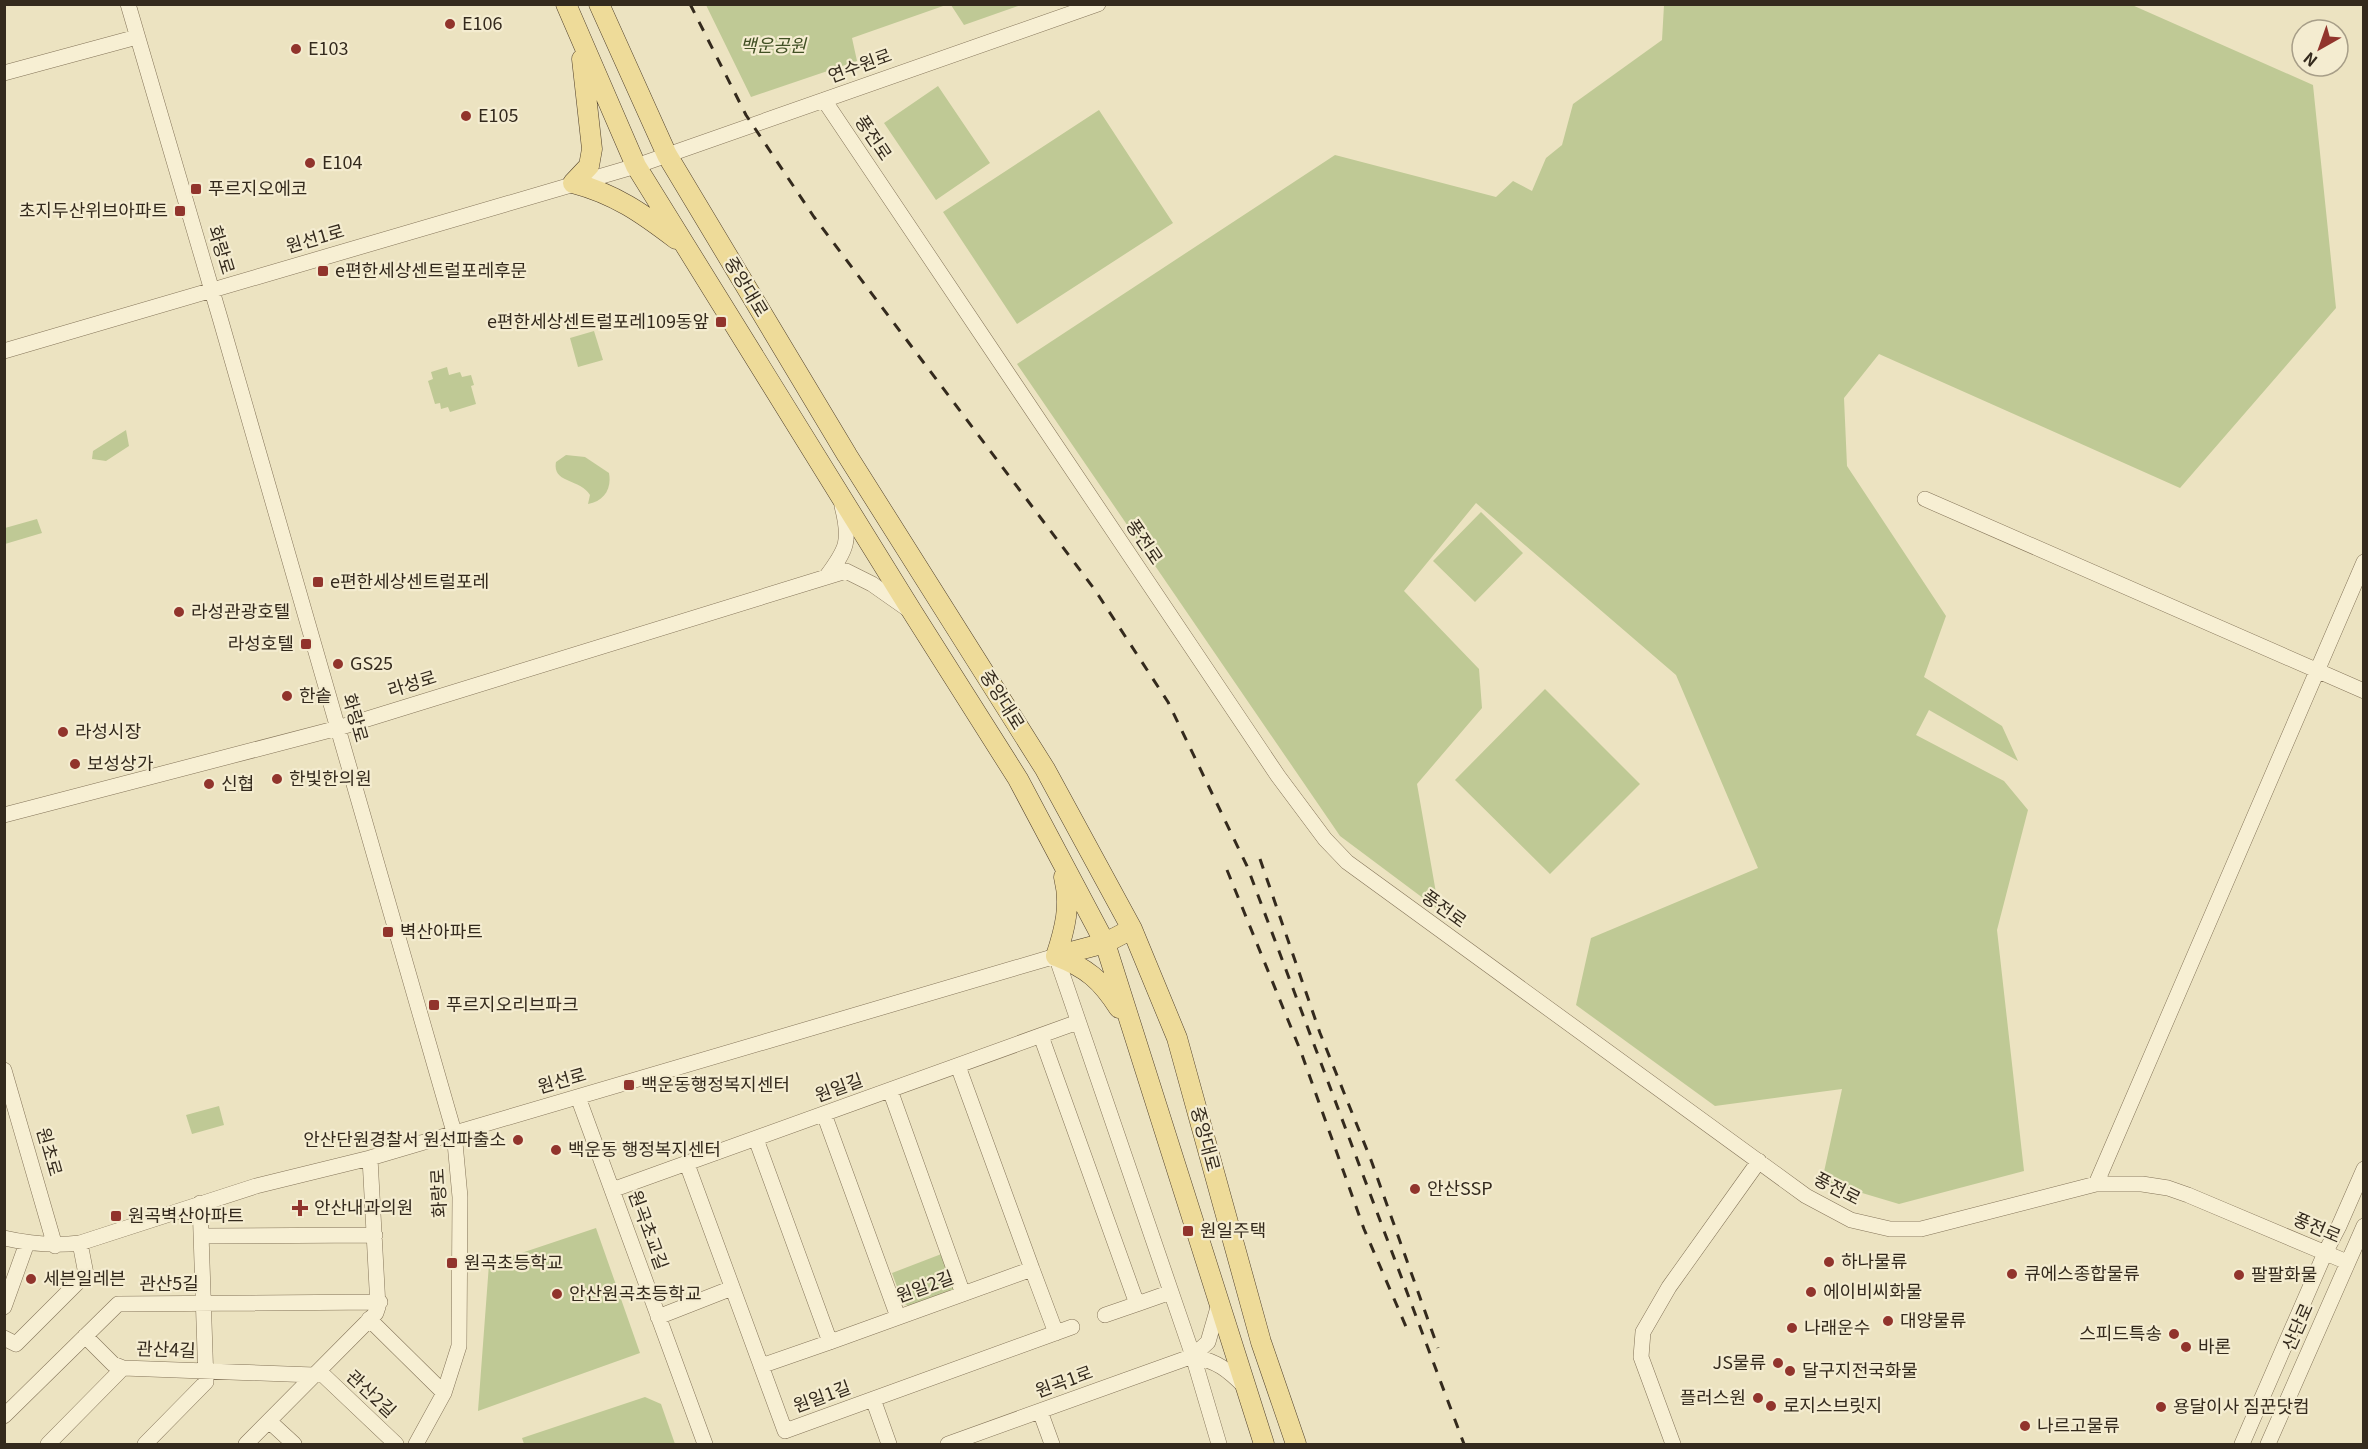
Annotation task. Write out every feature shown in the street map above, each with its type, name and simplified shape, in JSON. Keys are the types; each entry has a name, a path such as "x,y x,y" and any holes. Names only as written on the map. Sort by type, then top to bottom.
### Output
{"main road":[{"path":"566,4 636,166 1018,779 1105,943 1264,1444"},
{"name":"중앙대로","path":"599,4 667,155 847,455 1045,769 1132,929 1178,1038 1261,1342 1296,1444"},
{"path":"577,30 592,149 589,166 573,183 622,201 645,214 688,248"},
{"path":"1056,956 1066,924 1068,894 1059,856"},
{"path":"1056,956 1105,943 1132,929"},
{"path":"1056,956 1077,964 1105,987 1134,1032"}],"street":[{"name":"화랑로","path":"128,4 454,1132 460,1197 459,1346 444,1393 416,1444"},
{"name":"연수원로","path":"636,166 1098,4"},
{"path":"4,73 137,37"},
{"name":"풍전로","path":"824,100 1278,776 1325,838 1347,862 1806,1196 1851,1220 1890,1229 1921,1229 2096,1184 2142,1184 2168,1188 2347,1262"},
{"name":"원선1로","path":"4,351 636,166"},
{"path":"826,577 844,553 848,526 839,493"},
{"path":"1925,499 2364,691"},
{"path":"2096,1184 2364,562"},
{"name":"라성로","path":"4,815 338,728 846,571 872,584 913,613"},
{"path":"1056,956 1193,1356 1219,1444"},
{"name":"원선로","path":"4,1238 55,1246 80,1243 256,1186 370,1158 1056,956"},
{"name":"원일길","path":"612,1190 1078,1022"},
{"path":"1041,1036 1137,1304"},
{"path":"958,1066 1056,1333"},
{"name":"원초로","path":"4,1070 55,1246"},
{"path":"890,1090 963,1294"},
{"name":"원곡초교길","path":"578,1097 705,1444"},
{"path":"824,1114 898,1317"},
{"path":"756,1139 830,1342"},
{"path":"370,1158 380,1302"},
{"path":"1673,1444 1641,1357 1643,1332 1669,1287 1759,1161"},
{"name":"원일1길","path":"687,1164 785,1431 1072,1327"},
{"path":"2242,1444 2364,1169"},
{"path":"146,1444 206,1382 203,1236 200,1203"},
{"name":"산단로","path":"2268,1444 2364,1226"},
{"path":"203,1236 375,1235"},
{"path":"4,1307 27,1243"},
{"path":"4,1338 16,1344 86,1274 80,1243"},
{"name":"원일2길","path":"761,1366 1032,1269"},
{"path":"658,1317 732,1288"},
{"path":"1105,1315 1171,1292"},
{"name":"관산5길","path":"4,1416 118,1304 380,1302"},
{"name":"관산2길","path":"246,1444 376,1313 380,1302"},
{"path":"1193,1356 1208,1342 1219,1303"},
{"path":"369,1319 444,1393"},
{"path":"85,1336 112,1364 123,1368"},
{"path":"1193,1356 1213,1361 1227,1369 1245,1387"},
{"name":"원곡1로","path":"948,1444 1193,1356"},
{"name":"관산4길","path":"48,1444 123,1368 316,1373"},
{"name":"관산2길","path":"316,1373 396,1444"},
{"path":"873,1399 889,1444"},
{"path":"1040,1411 1052,1444"},
{"path":"269,1421 294,1444"}],"green space":[{"name":"백운공원","path":"706,5 946,5 852,38 857,61 751,97"},
{"path":"951,5 1021,5 964,25"},
{"path":"1664,5 2132,5 2290,75 2290,78 2297,78 2313,85 2336,308 2180,488 1879,354 1844,398 1847,466 1946,616 1924,677 2002,726 2018,761 1929,710 1916,735 2004,781 2028,810 1997,930 2024,1171 1899,1204 1822,1181 1842,1089 1715,1106 1576,1005 1591,938 1758,868 1676,675 1476,503 1404,591 1479,669 1482,708 1417,784 1439,910 1340,836 1017,364 1335,155 1496,197 1513,181 1532,191 1546,158 1562,145 1573,104 1662,40"},
{"path":"938,86 990,163 936,200 884,123"},
{"path":"1099,110 1173,223 1017,324 943,212"},
{"path":"594,331 603,360 578,367 570,338"},
{"path":"447,367 449,375 460,372 462,377 471,375 474,385 471,386 476,404 450,412 448,407 441,409 440,403 435,404 428,381 433,379 431,372"},
{"path":"126,430 129,446 106,461 92,459 93,451"},
{"path":"566,455 585,457 609,473 608,489 602,497 588,504 590,495 586,490 558,474 556,462"},
{"path":"1481,512 1523,553 1475,602 1433,561"},
{"path":"37,519 42,533 5,544 5,528"},
{"path":"1545,689 1640,784 1550,874 1455,780"},
{"path":"219,1106 224,1125 192,1134 186,1115"},
{"path":"596,1228 640,1353 478,1411 489,1264"},
{"path":"944,1253 956,1284 953,1290 910,1307 903,1303 892,1273"},
{"path":"645,1397 661,1404 675,1444 524,1444 522,1438"}],"railway":[{"path":"690,4 746,115 814,217 1095,590 1168,702 1247,866 1464,1444"},
{"path":"1260,859 1320,1033 1371,1160 1438,1348"},
{"path":"1227,870 1301,1052 1364,1229 1407,1329"}],"place":[{"name":"E106","path":"450,24"},
{"name":"E103","path":"296,49"},
{"name":"E105","path":"466,116"},
{"name":"E104","path":"310,163"},
{"name":"푸르지오에코","path":"196,189"},
{"name":"초지두산위브아파트","path":"180,211"},
{"name":"e편한세상센트럴포레후문","path":"323,271"},
{"name":"e편한세상센트럴포레109동앞","path":"721,322"},
{"name":"e편한세상센트럴포레","path":"318,582"},
{"name":"라성관광호텔","path":"179,612"},
{"name":"라성호텔","path":"306,644"},
{"name":"GS25","path":"338,664"},
{"name":"한솥","path":"287,696"},
{"name":"라성시장","path":"63,732"},
{"name":"보성상가","path":"75,764"},
{"name":"한빛한의원","path":"277,779"},
{"name":"신협","path":"209,784"},
{"name":"벽산아파트","path":"388,932"},
{"name":"푸르지오리브파크","path":"434,1005"},
{"name":"백운동행정복지센터","path":"629,1085"},
{"name":"안산단원경찰서 원선파출소","path":"518,1140"},
{"name":"백운동 행정복지센터","path":"556,1150"},
{"name":"안산SSP","path":"1415,1189"},
{"name":"안산내과의원","path":"300,1208"},
{"name":"원곡벽산아파트","path":"116,1216"},
{"name":"원일주택","path":"1188,1231"},
{"name":"하나물류","path":"1829,1262"},
{"name":"원곡초등학교","path":"452,1263"},
{"name":"큐에스종합물류","path":"2012,1274"},
{"name":"팔팔화물","path":"2239,1275"},
{"name":"세븐일레븐","path":"31,1279"},
{"name":"에이비씨화물","path":"1811,1292"},
{"name":"안산원곡초등학교","path":"557,1294"},
{"name":"대양물류","path":"1888,1321"},
{"name":"나래운수","path":"1792,1328"},
{"name":"스피드특송","path":"2174,1334"},
{"name":"바론","path":"2186,1347"},
{"name":"JS물류","path":"1778,1363"},
{"name":"달구지전국화물","path":"1790,1371"},
{"name":"플러스원","path":"1758,1398"},
{"name":"로지스브릿지","path":"1771,1406"},
{"name":"용달이사 짐꾼닷컴","path":"2161,1407"},
{"name":"나르고물류","path":"2025,1426"}]}
